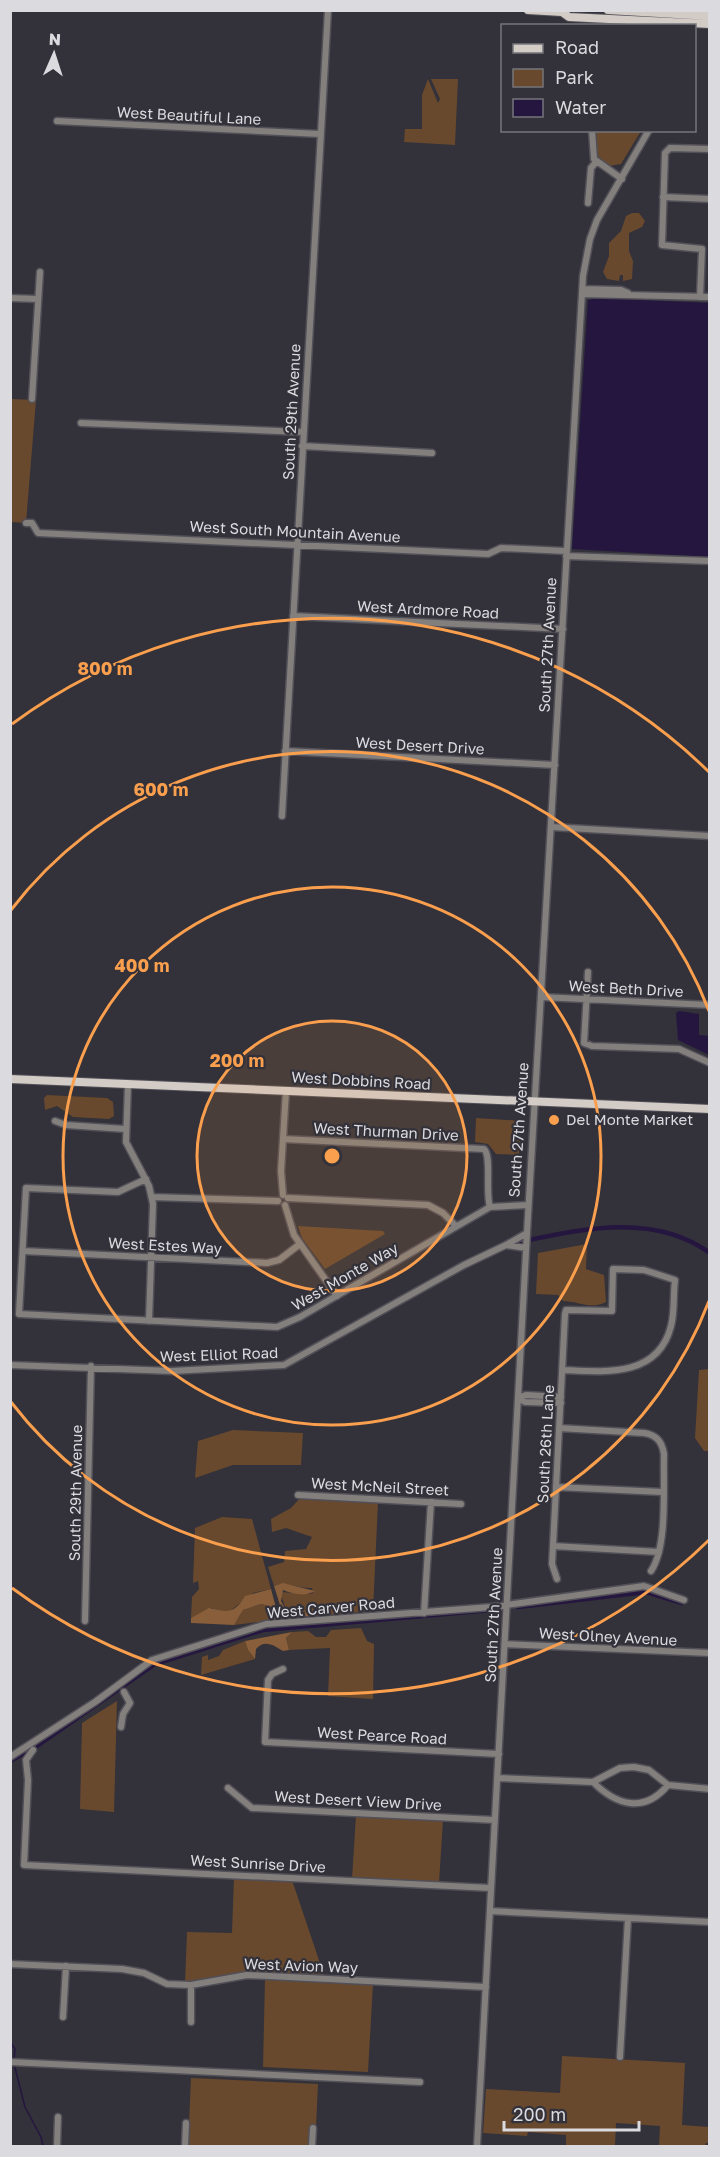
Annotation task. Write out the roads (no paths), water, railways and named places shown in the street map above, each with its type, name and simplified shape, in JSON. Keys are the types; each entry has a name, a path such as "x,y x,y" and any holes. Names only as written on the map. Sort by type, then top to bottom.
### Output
{"main road":[{"path":"528,10 563,11 569,17 598,22 710,16"},
{"path":"608,10 710,24"},
{"name":"West Dobbins Road","path":"10,1079 710,1109"}],"street":[{"name":"South 29th Avenue","path":"282,816 328,10"},
{"name":"West Beautiful Lane","path":"57,121 320,134"},
{"path":"592,132 592,151 596,162 622,179"},
{"name":"South 27th Avenue","path":"477,2146 528,1205 582,292 592,233 648,132"},
{"path":"700,297 702,249 662,245 663,197 667,148 710,149"},
{"path":"588,203 591,168 596,162"},
{"path":"663,197 710,199"},
{"path":"32,399 40,272"},
{"path":"582,292 621,296 628,294 710,297"},
{"path":"10,298 38,299"},
{"path":"81,423 303,432"},
{"path":"302,446 432,453"},
{"name":"West South Mountain Avenue","path":"26,523 32,524 38,533 489,554 501,548 710,561"},
{"name":"West Ardmore Road","path":"293,616 562,629"},
{"name":"West Desert Drive","path":"285,751 555,765"},
{"path":"551,827 710,836"},
{"path":"588,972 584,1043 592,1046 679,1048 710,1063"},
{"name":"West Beth Drive","path":"541,997 710,1005"},
{"path":"128,1084 125,1129 129,1151 146,1179 152,1197 149,1321"},
{"path":"286,1092 283,1139 285,1205 290,1225 300,1244 337,1296"},
{"path":"55,1121 66,1125 125,1129"},
{"name":"West Thurman Drive","path":"283,1139 487,1150 487,1186 490,1207"},
{"path":"23,1251 26,1188 118,1192 146,1179"},
{"path":"278,1201 286,1196 428,1205 443,1213 456,1226"},
{"path":"152,1197 278,1201 285,1205"},
{"name":"West Monte Way","path":"23,1251 20,1314 277,1327 290,1323 490,1207 528,1205"},
{"path":"506,1245 526,1241"},
{"name":"West Elliot Road","path":"10,1365 91,1366 172,1371 284,1365 464,1265 506,1245 526,1241"},
{"name":"West Estes Way","path":"23,1251 267,1263 279,1260 300,1244"},
{"name":"South 26th Lane","path":"557,1579 552,1564 562,1370 566,1310 612,1311 613,1269 644,1270 675,1280 671,1325 664,1343 654,1355 624,1371 562,1370"},
{"name":"South 29th Avenue","path":"85,1621 91,1366"},
{"path":"518,1398 526,1395 561,1400"},
{"path":"559,1428 644,1433 659,1439 664,1454 659,1552 651,1571"},
{"path":"556,1487 662,1492"},
{"name":"West McNeil Street","path":"298,1495 461,1504"},
{"path":"424,1613 431,1502"},
{"path":"553,1546 659,1552"},
{"name":"West Carver Road","path":"10,1757 95,1702 152,1660 266,1624 508,1605 644,1586 684,1600"},
{"name":"West Olney Avenue","path":"506,1644 710,1653"},
{"name":"West Pearce Road","path":"283,1669 272,1674 268,1680 265,1742 499,1754"},
{"path":"121,1727 123,1714 130,1703 124,1692"},
{"name":"West Sunrise Drive","path":"33,1750 26,1760 28,1780 24,1865 491,1888"},
{"path":"498,1778 593,1782 614,1770 634,1767 650,1770 668,1785 710,1789"},
{"path":"593,1782 607,1795 623,1803 652,1800 668,1785"},
{"name":"West Desert View Drive","path":"228,1788 252,1808 495,1820"},
{"path":"490,1911 710,1922"},
{"path":"620,2057 628,1918"},
{"name":"West Avion Way","path":"10,1964 122,1969 144,1973 167,1984 191,1985 247,1975 486,1987"},
{"path":"63,2017 66,1966"},
{"path":"191,1985 191,2022"},
{"path":"10,2062 420,2082"},
{"path":"57,2146 58,2117"},
{"path":"185,2146 186,2123"},
{"path":"312,2146 313,2128"}],"water":[{"path":"598,298 709,303 709,557 572,549 588,300"},
{"path":"679,1011 699,1014 699,1035 709,1036 709,1055 678,1040 676,1013"}],"waterway":[{"path":"519,1242 592,1229 641,1228 665,1232 688,1240 710,1253"},
{"path":"518,1607 646,1592 682,1603"},
{"path":"37,1746 155,1664 263,1630 503,1609"},
{"path":"10,1761 26,1752"},
{"path":"10,2042 15,2049 14,2059"},
{"path":"14,2064 25,2107 41,2137 43,2146"}],"place":[{"name":"Del Monte Market","path":"554,1120"}]}
